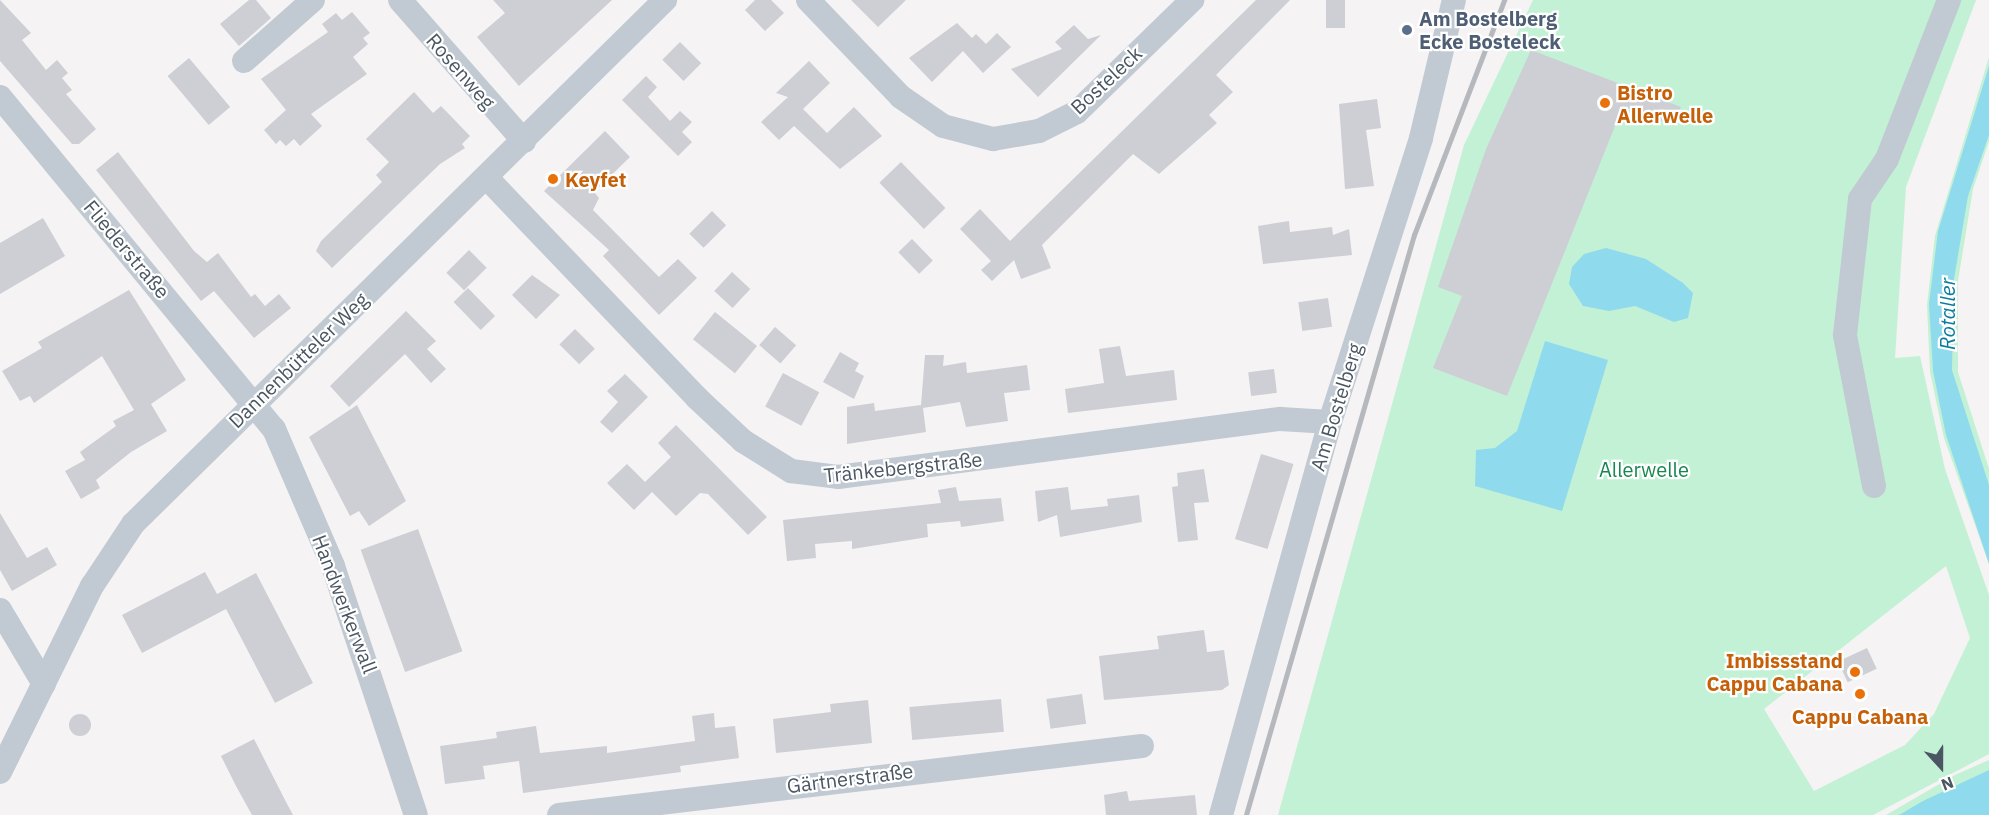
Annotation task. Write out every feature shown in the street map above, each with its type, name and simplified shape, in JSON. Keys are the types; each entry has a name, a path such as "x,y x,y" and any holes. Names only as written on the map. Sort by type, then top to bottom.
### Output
{"street":[{"path":"244,61 313,0"},
{"name":"Rosenweg","path":"400,0 524,141"},
{"name":"Dannenbütteler Weg","path":"0,772 92,586 133,524 253,402 524,141 665,0"},
{"name":"Bosteleck","path":"808,0 901,97 943,126 993,139 1039,131 1077,112 1192,0"},
{"name":"Am Bostelberg","path":"1221,815 1330,422 1421,138 1454,0"},
{"path":"1874,486 1845,334 1860,199 1887,159 1949,0"},
{"name":"Fliederstraße","path":"0,97 253,402"},
{"name":"Tränkebergstraße","path":"486,177 698,398 743,441 791,471 838,477 1280,419 1330,422"},
{"name":"Handwerkerwall","path":"253,402 274,429 333,566 416,815"},
{"path":"0,610 44,684"},
{"name":"Gärtnerstraße","path":"559,815 684,807 1142,746"}],"green space":[{"name":"Allerwelle","path":"1533,0 1976,0 1906,187 1895,358 1920,356 1945,469 1989,595 1989,754 1873,815 1278,815 1464,145","holes":["1946,566 1970,638 1934,714 1905,745 1814,791 1764,709"]},
{"path":"1989,57 1989,141 1973,189 1958,281 1958,372 1989,469 1989,564 1944,438 1930,372 1927,305 1935,236"},
{"path":"1989,760 1989,815 1886,815 1955,775"}],"water":[{"name":"Rotaller","path":"1989,66 1989,135 1968,196 1954,279 1952,370 1989,485 1989,564 1946,435 1933,371 1929,304 1938,231"},
{"path":"1606,248 1646,259 1683,283 1693,293 1688,318 1674,322 1635,306 1609,311 1583,306 1569,284 1572,267 1584,254"},
{"path":"1545,341 1608,360 1562,511 1475,486 1476,450 1495,448 1517,431"},
{"path":"1989,770 1989,815 1899,815 1923,801"}],"building":[{"path":"0,0 31,33 22,40 46,70 57,60 68,73 62,78 72,90 66,94 96,129 79,144 72,144 0,61"},
{"path":"249,0 256,0 271,18 239,46 220,24"},
{"path":"493,0 612,0 519,86 477,37 505,13"},
{"path":"755,0 771,0 784,13 765,31 745,10"},
{"path":"851,0 906,0 878,27"},
{"path":"1256,0 1290,0 1216,75 1233,92 1209,115 1217,123 1159,174 1133,154 1042,245 1051,268 1021,279 1014,260 992,281 981,270 991,261 960,229 980,209 1010,241"},
{"path":"1326,0 1345,0 1345,28 1326,28"},
{"path":"352,12 370,33 363,38 368,44 353,57 367,74 311,114 322,126 300,146 294,139 286,146 280,140 276,144 264,130 286,110 261,79 328,32 322,24 336,13 342,20"},
{"path":"957,23 972,38 976,34 986,44 997,33 1011,47 983,73 963,51 932,82 909,58"},
{"path":"1074,25 1088,39 1101,35 1038,97 1011,69 1062,49 1055,42"},
{"path":"680,42 701,63 684,81 662,60"},
{"path":"1531,50 1681,107 1674,126 1623,106 1507,396 1433,368 1462,296 1438,287 1486,149"},
{"path":"189,58 230,107 209,125 168,76"},
{"path":"809,61 830,83 803,109 827,133 854,107 882,136 840,169 794,126 779,140 761,122 788,97 776,93"},
{"path":"646,76 657,87 648,97 670,121 680,111 692,122 682,132 692,142 678,156 622,100"},
{"path":"414,92 433,113 441,106 470,136 462,144 465,148 440,164 332,268 316,251 321,241 382,182 376,175 389,162 366,139"},
{"path":"1377,99 1381,128 1366,130 1374,186 1345,189 1339,104"},
{"path":"605,131 630,157 594,192 599,198 593,210 659,277 678,259 697,278 659,315 603,256 609,250 544,191"},
{"path":"118,152 194,251 207,262 218,253 251,297 255,294 265,306 279,294 291,308 254,338 214,291 201,301 96,170"},
{"path":"901,162 945,208 924,229 879,183"},
{"path":"712,211 726,225 704,248 689,234"},
{"path":"43,218 65,256 0,294 0,243"},
{"path":"1289,221 1290,232 1332,227 1333,235 1349,229 1352,255 1263,264 1258,226"},
{"path":"912,239 933,261 919,274 898,252"},
{"path":"469,250 487,268 464,290 446,273"},
{"path":"732,272 750,289 733,308 714,291"},
{"path":"532,275 560,295 536,319 512,295"},
{"path":"468,288 495,316 481,330 454,302"},
{"path":"129,290 186,380 151,404 167,431 131,452 96,480 100,488 81,499 65,471 85,460 80,452 116,426 113,421 134,410 102,356 34,403 30,396 20,401 2,371 42,348 38,342"},
{"path":"1328,298 1332,327 1302,331 1298,302"},
{"path":"406,311 436,341 427,349 446,369 431,383 405,354 349,407 330,386"},
{"path":"715,312 757,346 735,373 693,339"},
{"path":"775,327 796,345 780,363 759,345"},
{"path":"575,329 595,349 579,364 559,345"},
{"path":"1120,346 1126,376 1174,370 1177,400 1068,413 1065,389 1104,383 1099,349"},
{"path":"840,352 859,363 855,371 864,376 854,399 823,382"},
{"path":"925,355 944,355 943,366 966,362 967,373 1027,365 1030,390 1004,393 1008,421 966,427 960,402 923,408 926,432 847,444 847,407 874,403 875,411 921,405"},
{"path":"1274,369 1277,393 1251,396 1248,372"},
{"path":"783,373 819,392 801,426 765,407"},
{"path":"625,374 648,397 612,433 600,422 618,402 607,391"},
{"path":"357,405 406,501 369,526 359,511 350,516 309,437"},
{"path":"676,425 767,517 748,535 708,494 700,493 676,516 652,492 634,510 607,483 627,464 645,482 671,457 658,443"},
{"path":"1261,454 1294,464 1267,549 1235,539"},
{"path":"1204,469 1209,502 1194,503 1198,540 1178,542 1172,487 1178,486 1177,473"},
{"path":"956,487 959,501 1001,498 1004,521 961,527 960,521 927,524 928,537 852,549 852,541 815,544 816,558 787,561 783,520 941,503 938,490"},
{"path":"1068,487 1071,510 1108,506 1107,499 1139,495 1142,522 1060,537 1057,515 1038,522 1035,491"},
{"path":"0,513 27,558 47,547 57,565 12,591 0,570"},
{"path":"418,529 462,651 405,672 361,550"},
{"path":"205,572 217,594 256,573 313,683 275,703 226,609 142,653 122,615"},
{"path":"1204,630 1207,652 1224,650 1229,685 1222,690 1104,700 1099,656 1159,649 1157,636"},
{"path":"1867,648 1877,669 1848,682 1838,662"},
{"path":"1082,694 1086,724 1051,729 1046,699"},
{"path":"1001,699 1004,732 912,740 909,707"},
{"path":"868,700 872,743 776,753 773,719 831,712 830,704"},
{"path":"714,713 715,728 735,726 739,758 680,766 681,772 523,793 519,761 483,766 485,779 445,784 440,746 497,738 496,732 536,726 540,753 607,746 607,753 695,741 692,716"},
{"path":"80,714 90,721 91,725 84,735 80,736 70,729 69,725 76,715"},
{"path":"254,739 293,815 252,815 236,786 221,756"},
{"path":"1127,791 1129,801 1195,795 1197,815 1106,815 1104,795"}],"railway":[{"path":"1246,815 1414,235 1504,0"}],"place":[{"name":"Am Bostelberg Ecke Bosteleck","path":"1407,30"},
{"name":"Bistro Allerwelle","path":"1605,103"},
{"name":"Keyfet","path":"553,179"},
{"name":"Imbissstand Cappu Cabana","path":"1855,672"},
{"name":"Cappu Cabana","path":"1860,694"}]}
